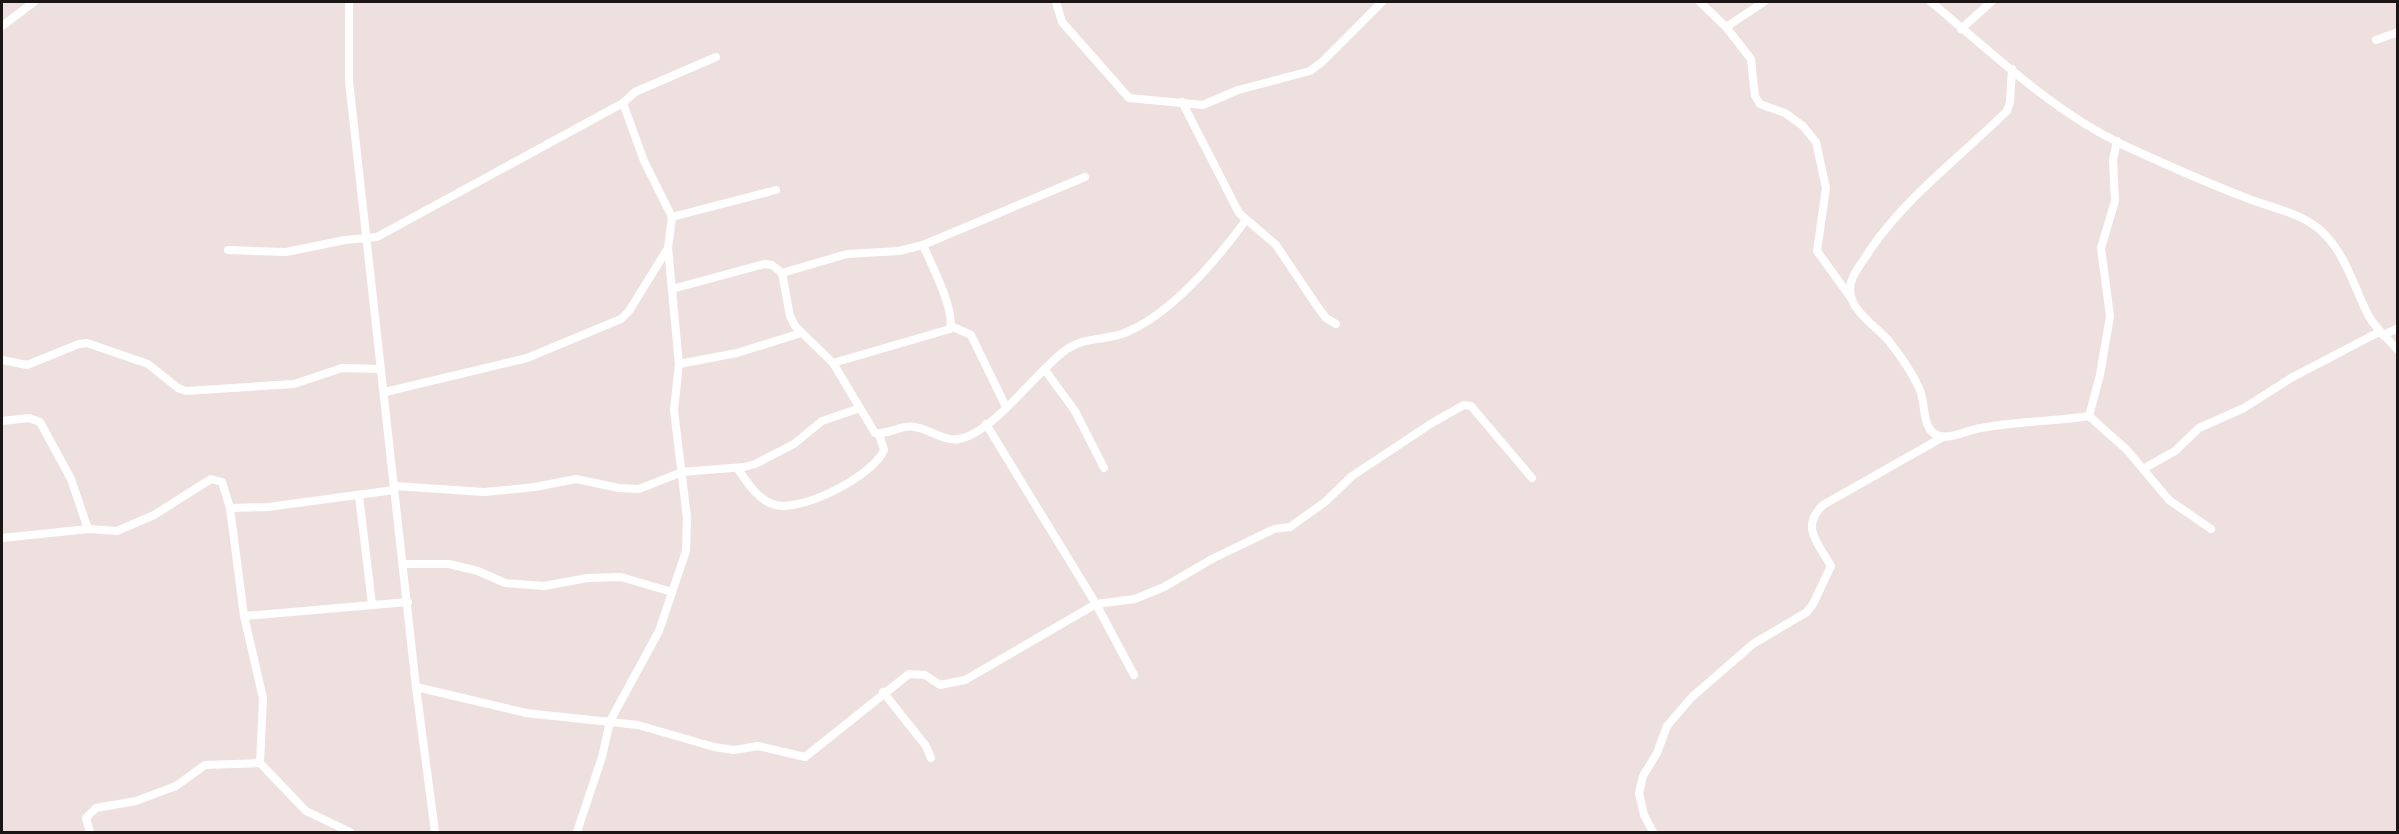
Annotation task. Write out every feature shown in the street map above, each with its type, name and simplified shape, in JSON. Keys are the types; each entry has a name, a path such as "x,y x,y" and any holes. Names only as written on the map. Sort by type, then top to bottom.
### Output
{"street":[{"path":"2,26 34,2"},
{"path":"349,2 349,81 380,369 386,392 416,687 435,832"},
{"path":"1056,2 1062,22 1129,98 1146,102 1182,102 1203,105 1238,90 1310,71 1322,62 1382,2"},
{"path":"1700,2 1726,27 1751,59 1755,96 1760,104 1785,113 1803,126 1816,142 1826,188 1817,251 1857,309 1885,337 1911,372 1921,392 1929,430 1943,437"},
{"path":"1726,27 1764,2"},
{"path":"1931,2 1961,29 2057,105 2116,141 2318,228 2328,237 2347,267 2369,317 2397,350"},
{"path":"1961,29 1991,2"},
{"path":"2376,40 2397,32"},
{"path":"228,250 286,252 366,236 377,237 624,103 635,92 716,57"},
{"path":"1852,299 1850,288 1852,277 1884,230 1925,185 2007,111 2010,102 2012,69"},
{"path":"1182,102 1234,206 1246,220 1276,245 1326,318 1336,324"},
{"path":"577,832 602,757 610,721 659,631 686,551 687,518 674,410 679,364 668,248 672,217 644,161 624,103"},
{"path":"2089,416 2100,375 2110,316 2101,249 2115,201 2116,141"},
{"path":"782,273 847,254 899,251 923,245 1084,177"},
{"path":"672,217 776,190"},
{"path":"879,434 913,426 952,440 960,439 986,424 1061,353 1085,339 1125,333 1139,326 1194,281 1217,258 1246,220"},
{"path":"833,363 947,332 951,326 945,299 923,245"},
{"path":"386,392 526,358 621,319 629,311 668,248"},
{"path":"672,289 764,264 772,265 782,273 790,316 801,333 833,363 871,429 879,434 884,450 879,458 834,492 819,499 789,507 781,507 764,500 737,468"},
{"path":"951,326 971,335 1006,406"},
{"path":"2143,469 2175,451 2199,428 2244,408 2291,378 2381,333 2397,328"},
{"path":"679,364 737,353 801,333"},
{"path":"2,360 27,365 79,344 87,343 148,364 178,388 186,391 294,384 342,368 380,369"},
{"path":"1045,370 1075,411 1104,468"},
{"path":"416,687 526,713 638,725 714,747 734,750 758,746 805,757 903,678 916,673 925,675 940,686 965,681 1096,604 1145,595 1274,529 1290,527 1325,502 1352,476 1432,423 1464,405 1472,406 1532,478"},
{"path":"230,508 359,496 394,488 485,492 576,479 630,490 682,472 737,468 754,464 794,444 822,421 860,408"},
{"path":"1653,832 1644,815 1640,793 1643,777 1657,753 1667,726 1692,697 1752,644 1807,612 1813,604 1831,566 1814,536 1810,521 1812,514 1822,505 1943,437 1986,427 2089,416 2127,450 2169,500 2211,529"},
{"path":"2,421 29,418 40,422 71,479 88,529"},
{"path":"986,424 1096,604 1134,675"},
{"path":"2,538 88,529 117,531 131,527 215,478 225,486 244,616 263,698 260,763 306,811 350,832"},
{"path":"359,496 372,604"},
{"path":"404,564 449,564 478,571 505,583 544,586 587,578 621,577 672,592"},
{"path":"244,616 408,602"},
{"path":"883,692 926,746 931,758"},
{"path":"90,832 86,818 96,808 136,801 169,789 205,765 260,763"}]}
